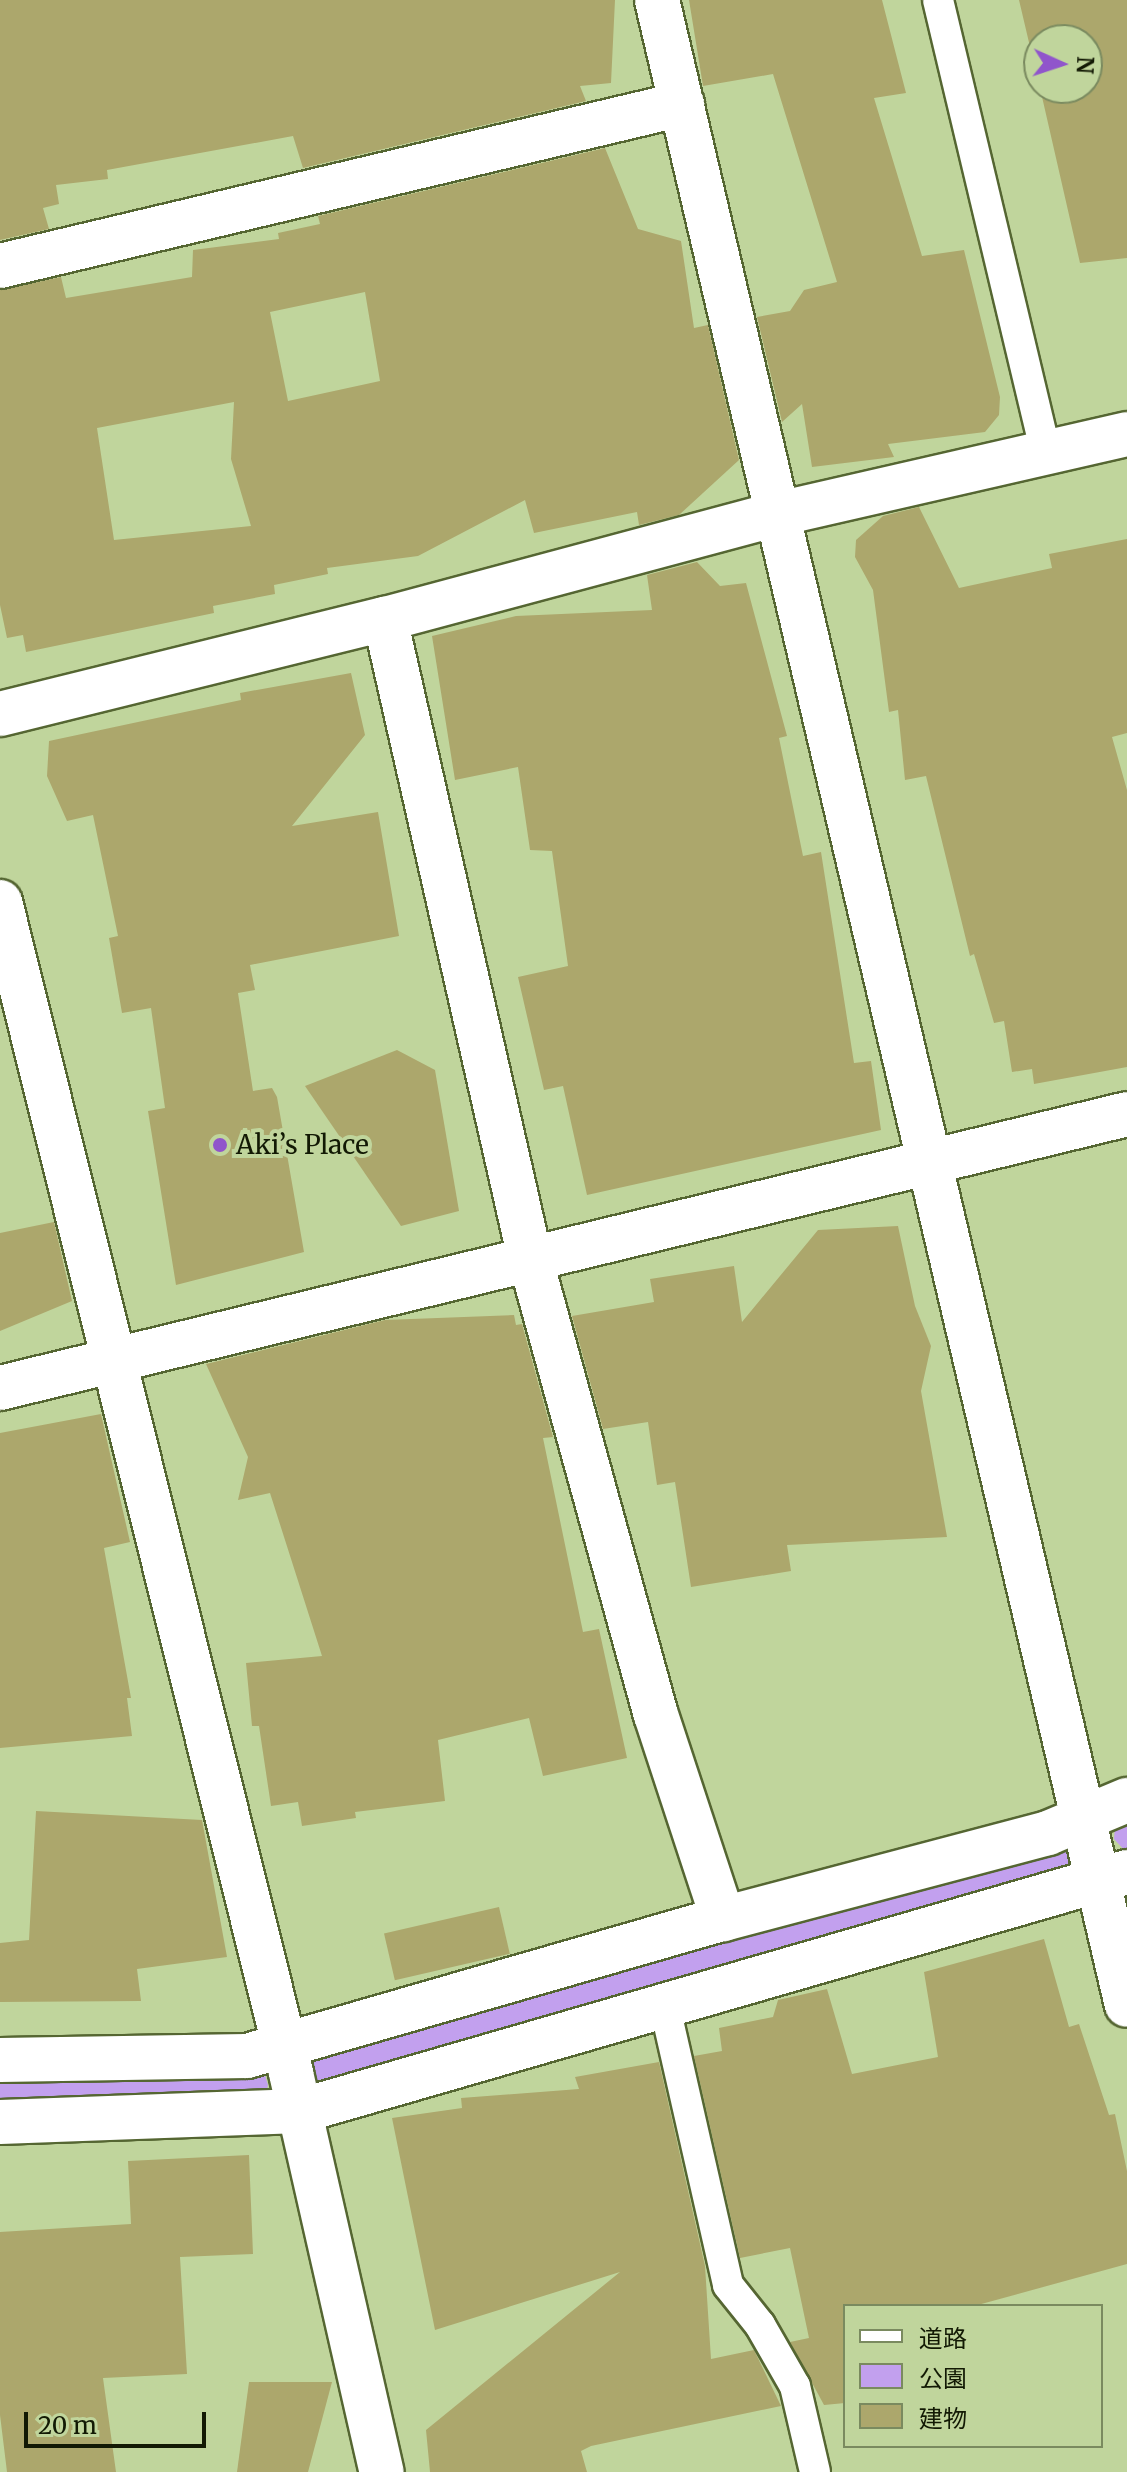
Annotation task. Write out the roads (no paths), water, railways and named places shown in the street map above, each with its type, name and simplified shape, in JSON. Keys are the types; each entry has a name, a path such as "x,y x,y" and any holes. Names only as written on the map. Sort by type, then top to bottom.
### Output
{"street":[{"path":"657,0 1084,1818 1113,1877 1127,2005"},
{"path":"0,266 682,104"},
{"path":"0,714 385,619 778,514 1127,434"},
{"path":"385,619 530,1258 656,1715 723,1919"},
{"path":"0,902 300,2111 382,2472"},
{"path":"0,1388 180,1341 930,1164 1127,1114"},
{"path":"0,2060 247,2056 723,1919 1048,1833 1127,1800"},
{"path":"0,2122 300,2111 664,2003 1113,1877"}],"lane":[{"path":"938,0 1046,455"},
{"path":"664,2003 728,2285 760,2325 795,2386 815,2472"}],"place":[{"name":"Aki’s Place","path":"220,1145"}]}
